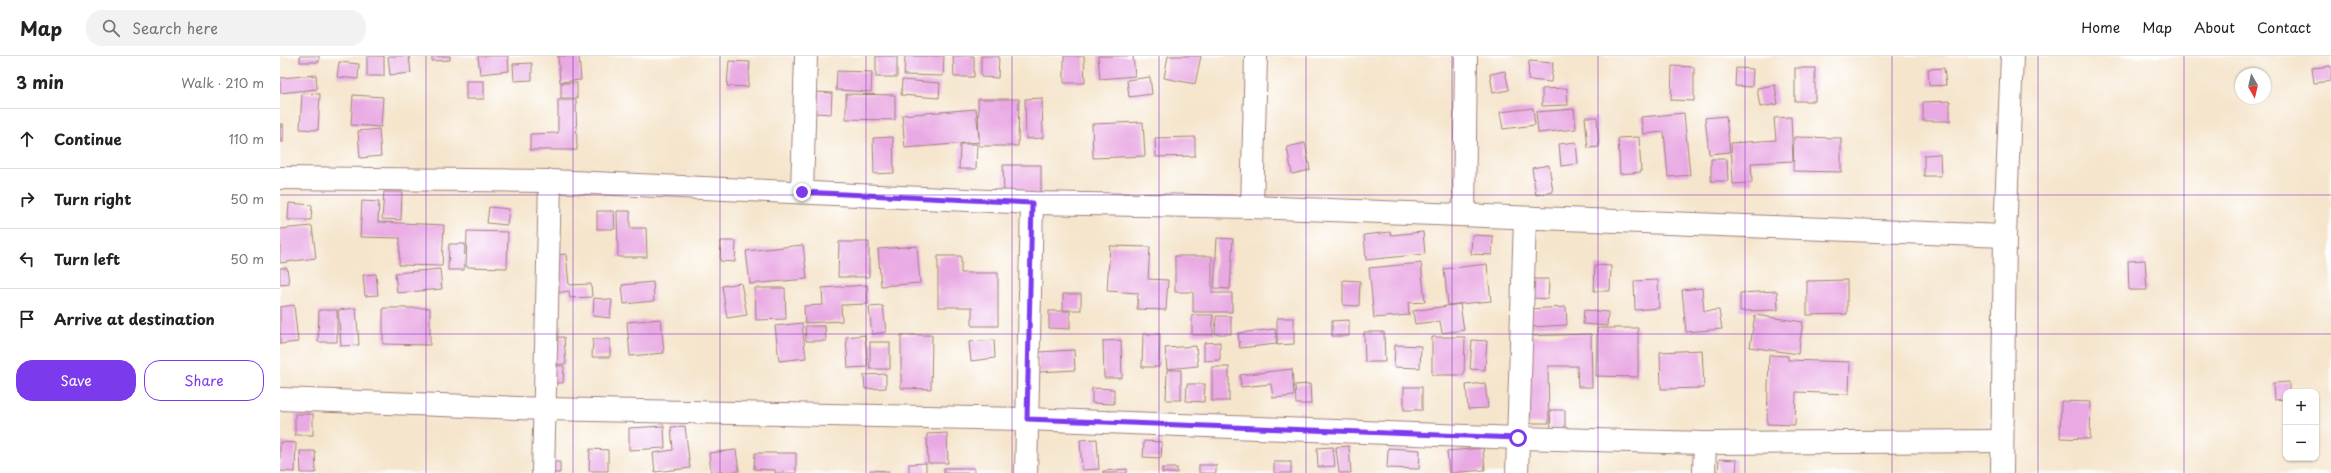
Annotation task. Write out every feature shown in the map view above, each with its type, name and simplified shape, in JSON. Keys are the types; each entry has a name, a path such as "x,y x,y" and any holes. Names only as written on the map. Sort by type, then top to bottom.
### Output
{"street":[{"path":"802,192 806,56"},
{"path":"1252,207 1256,56"},
{"path":"1464,215 1466,56"},
{"path":"2002,473 2005,236 2012,56"},
{"path":"280,178 550,181 1032,203 1252,207 2005,236"},
{"path":"543,473 546,409 550,181"},
{"path":"1026,473 1032,203"},
{"path":"1517,473 1525,218"},
{"path":"280,398 546,409 1027,419 1518,438 1705,443 2002,441"},
{"path":"1704,473 1705,443"}],"building":[{"path":"300,56 319,56 319,62 300,62"},
{"path":"367,56 384,56 384,76 367,76"},
{"path":"388,56 409,56 411,73 390,75"},
{"path":"432,56 450,56 450,60 432,61"},
{"path":"478,56 508,56 509,71 480,74"},
{"path":"558,56 579,56 581,80 560,82"},
{"path":"876,56 897,56 897,77 876,77"},
{"path":"905,56 944,56 943,76 904,75"},
{"path":"953,56 974,56 974,77 954,77"},
{"path":"981,56 999,56 998,78 981,77"},
{"path":"1064,56 1084,56 1085,83 1064,83"},
{"path":"1098,56 1133,56 1135,76 1100,79"},
{"path":"1168,56 1201,56 1195,84 1164,78"},
{"path":"729,61 750,62 748,87 727,86"},
{"path":"1529,61 1553,63 1551,82 1528,80"},
{"path":"339,62 359,64 358,79 337,77"},
{"path":"532,63 532,80 514,81 513,64"},
{"path":"1672,66 1694,67 1694,101 1671,100"},
{"path":"2331,66 2331,81 2314,83 2312,68"},
{"path":"1736,68 1753,69 1752,87 1735,86"},
{"path":"1795,68 1815,68 1815,101 1795,101"},
{"path":"1944,68 1946,85 1929,86 1928,69"},
{"path":"837,71 872,72 871,92 836,90"},
{"path":"1505,71 1509,90 1493,93 1490,74"},
{"path":"316,75 317,89 280,93 280,78"},
{"path":"1150,77 1152,94 1129,97 1127,80"},
{"path":"902,80 940,83 939,98 901,95"},
{"path":"466,81 484,81 484,99 466,99"},
{"path":"561,83 577,83 577,98 561,98"},
{"path":"1775,85 1778,104 1760,107 1757,88"},
{"path":"1567,88 1568,105 1542,106 1542,89"},
{"path":"816,92 832,93 831,114 815,113"},
{"path":"302,93 320,94 318,130 300,129"},
{"path":"846,94 895,95 895,120 846,119"},
{"path":"353,95 383,97 381,127 351,125"},
{"path":"1042,98 1043,138 1026,139 1025,99"},
{"path":"978,99 1019,99 1018,146 979,146 979,142 905,148 902,115 976,109 979,140"},
{"path":"558,100 576,100 577,150 530,150 530,134 558,133"},
{"path":"1950,101 1950,121 1923,121 1923,102"},
{"path":"1533,108 1535,125 1503,129 1500,112"},
{"path":"1574,109 1576,129 1538,133 1536,112"},
{"path":"1684,113 1690,175 1668,177 1664,132 1643,134 1641,117"},
{"path":"1726,116 1730,152 1709,154 1705,118"},
{"path":"1585,117 1597,117 1599,147 1588,148"},
{"path":"1791,117 1793,161 1751,163 1752,183 1733,184 1731,143 1776,140 1774,118"},
{"path":"1143,122 1145,156 1093,158 1092,124"},
{"path":"280,124 283,124 283,142 280,142"},
{"path":"379,129 381,156 360,158 358,131"},
{"path":"893,137 894,173 874,174 873,138"},
{"path":"1195,137 1195,156 1156,157 1155,138"},
{"path":"1639,137 1641,172 1620,174 1618,138"},
{"path":"1794,137 1841,138 1841,172 1793,171"},
{"path":"1576,142 1578,164 1561,166 1559,144"},
{"path":"1305,143 1310,170 1292,174 1287,147"},
{"path":"960,144 977,144 976,169 959,169"},
{"path":"1940,154 1941,176 1924,176 1924,155"},
{"path":"1711,159 1727,159 1728,181 1711,181"},
{"path":"1003,165 1041,165 1041,194 1004,194"},
{"path":"1549,165 1553,192 1536,195 1532,168"},
{"path":"384,192 402,192 401,220 382,219"},
{"path":"362,201 379,202 378,222 444,225 442,266 399,265 400,238 360,237"},
{"path":"289,203 312,205 311,220 288,220"},
{"path":"489,207 509,209 507,225 487,223"},
{"path":"597,211 614,211 615,229 597,229"},
{"path":"617,211 630,211 630,228 646,228 647,257 618,257"},
{"path":"312,226 316,258 280,263 280,229"},
{"path":"467,231 508,232 507,268 466,267"},
{"path":"1390,232 1391,235 1423,232 1425,254 1366,260 1364,235"},
{"path":"1472,235 1493,236 1492,255 1471,254"},
{"path":"1217,238 1233,239 1230,289 1214,288"},
{"path":"721,241 736,241 735,262 720,261"},
{"path":"839,242 869,242 869,277 838,277"},
{"path":"449,244 465,244 464,270 448,270"},
{"path":"803,245 807,279 750,284 746,251"},
{"path":"917,246 920,283 881,286 878,249"},
{"path":"1110,246 1150,247 1148,279 1168,280 1166,310 1137,309 1138,293 1107,291"},
{"path":"566,254 569,285 591,284 592,297 570,298 569,291 548,294 544,256"},
{"path":"938,256 961,256 961,273 998,273 998,326 972,326 972,307 938,307"},
{"path":"1175,256 1212,256 1212,293 1232,293 1232,312 1193,312 1193,292 1175,292"},
{"path":"2145,260 2147,290 2129,290 2128,261"},
{"path":"1421,263 1425,302 1408,303 1409,315 1374,318 1369,268"},
{"path":"1487,264 1491,301 1448,305 1444,269"},
{"path":"1595,265 1611,266 1610,291 1594,291"},
{"path":"280,268 287,268 289,284 280,285"},
{"path":"440,269 442,289 397,293 395,273"},
{"path":"376,274 378,295 365,296 363,275"},
{"path":"1534,279 1549,279 1548,299 1533,298"},
{"path":"1343,280 1360,281 1359,306 1343,305"},
{"path":"1658,280 1659,308 1635,310 1634,281"},
{"path":"1847,280 1847,314 1807,315 1807,281"},
{"path":"653,282 654,301 624,304 622,285"},
{"path":"741,283 747,315 727,318 722,286"},
{"path":"867,285 868,304 841,305 842,321 805,323 804,306 823,305 822,288"},
{"path":"755,288 785,288 786,319 756,320"},
{"path":"1702,288 1704,311 1719,310 1722,329 1686,332 1682,290"},
{"path":"1777,291 1778,310 1740,311 1740,293"},
{"path":"1063,294 1081,294 1081,310 1063,310"},
{"path":"594,298 612,300 610,318 593,316"},
{"path":"1460,304 1464,330 1442,333 1440,321 1415,324 1413,311"},
{"path":"294,305 298,342 280,344 280,307"},
{"path":"883,306 886,332 872,334 869,307"},
{"path":"1566,307 1567,325 1529,327 1528,309"},
{"path":"356,308 359,345 341,346 338,310"},
{"path":"383,308 430,308 430,345 383,344"},
{"path":"319,310 337,310 337,342 318,342"},
{"path":"1584,310 1608,312 1607,326 1583,324"},
{"path":"1049,311 1070,311 1070,329 1049,328"},
{"path":"1192,315 1213,315 1213,335 1192,335"},
{"path":"1755,315 1803,322 1798,354 1750,347"},
{"path":"1216,316 1231,316 1231,334 1215,334"},
{"path":"1277,318 1294,318 1294,344 1277,345"},
{"path":"661,319 664,353 630,356 627,322"},
{"path":"1349,320 1349,336 1332,336 1332,321"},
{"path":"802,323 806,358 779,361 775,326"},
{"path":"805,326 825,326 826,341 806,341"},
{"path":"1597,328 1638,328 1638,377 1596,376"},
{"path":"1275,329 1277,344 1240,348 1238,333"},
{"path":"1364,332 1384,332 1385,362 1365,362"},
{"path":"1143,334 1160,334 1159,367 1142,367"},
{"path":"1591,334 1592,387 1578,387 1577,366 1548,366 1549,423 1524,423 1523,336"},
{"path":"865,335 868,367 848,368 846,337"},
{"path":"901,335 932,335 931,389 901,388"},
{"path":"564,337 566,364 545,365 543,338"},
{"path":"1432,337 1465,337 1464,375 1432,375"},
{"path":"593,339 610,339 610,357 592,357"},
{"path":"994,340 995,358 971,361 969,342"},
{"path":"1121,340 1122,378 1104,378 1103,341"},
{"path":"1472,340 1487,341 1485,370 1470,369"},
{"path":"870,342 890,342 890,369 870,369"},
{"path":"1220,342 1220,360 1204,361 1204,343"},
{"path":"1395,345 1421,346 1420,368 1394,367"},
{"path":"1196,346 1198,366 1167,369 1165,348"},
{"path":"1074,350 1075,370 1039,372 1038,352"},
{"path":"1702,350 1704,388 1661,389 1660,352"},
{"path":"1769,355 1788,356 1788,360 1850,362 1849,394 1796,392 1795,425 1767,424"},
{"path":"547,366 564,366 563,383 547,383"},
{"path":"1212,367 1229,367 1229,401 1212,401"},
{"path":"1292,369 1294,396 1273,398 1271,384 1241,387 1240,375"},
{"path":"1167,370 1181,370 1181,400 1166,400"},
{"path":"886,374 886,388 865,389 864,375"},
{"path":"2289,382 2289,389 2283,389 2283,399 2274,400 2273,383"},
{"path":"1485,383 1488,408 1468,409 1466,385"},
{"path":"1187,384 1205,384 1204,402 1186,401"},
{"path":"1310,384 1311,404 1296,404 1295,385"},
{"path":"1404,387 1422,387 1422,410 1404,410"},
{"path":"1092,388 1114,389 1114,404 1092,403"},
{"path":"2061,401 2091,402 2090,439 2060,438"},
{"path":"1550,410 1565,410 1565,430 1551,430"},
{"path":"295,414 313,414 313,435 295,435"},
{"path":"664,426 665,448 629,450 629,428"},
{"path":"685,426 690,468 655,472 653,453 673,450 671,427"},
{"path":"947,433 948,463 928,463 927,434"},
{"path":"1097,439 1099,469 1082,470 1080,440"},
{"path":"1144,441 1162,442 1161,458 1143,457"},
{"path":"280,442 296,443 295,472 280,471"},
{"path":"1349,446 1351,473 1339,473 1336,447"},
{"path":"1333,447 1335,466 1318,467 1317,448"},
{"path":"1388,448 1420,450 1419,469 1387,468"},
{"path":"1483,448 1485,470 1449,473 1447,451"},
{"path":"590,449 608,450 608,471 589,471"},
{"path":"736,450 739,471 711,473 709,453"},
{"path":"300,451 315,451 316,473 301,473"},
{"path":"755,453 796,453 796,473 775,473 775,470 754,469"},
{"path":"1719,459 1737,460 1736,473 1718,473"},
{"path":"541,462 560,462 560,473 542,473"},
{"path":"1274,462 1291,462 1291,473 1274,473"},
{"path":"926,463 926,473 909,473 909,464"},
{"path":"1199,465 1216,465 1216,473 1199,473"},
{"path":"944,468 974,468 974,473 944,473"},
{"path":"1162,468 1177,468 1177,473 1162,473"},
{"path":"1127,469 1127,473 1103,473 1103,471"},
{"path":"870,470 889,471 889,473 870,473"}],"route":[{"path":"802,192 1032,203 1027,419 1518,438"}]}
